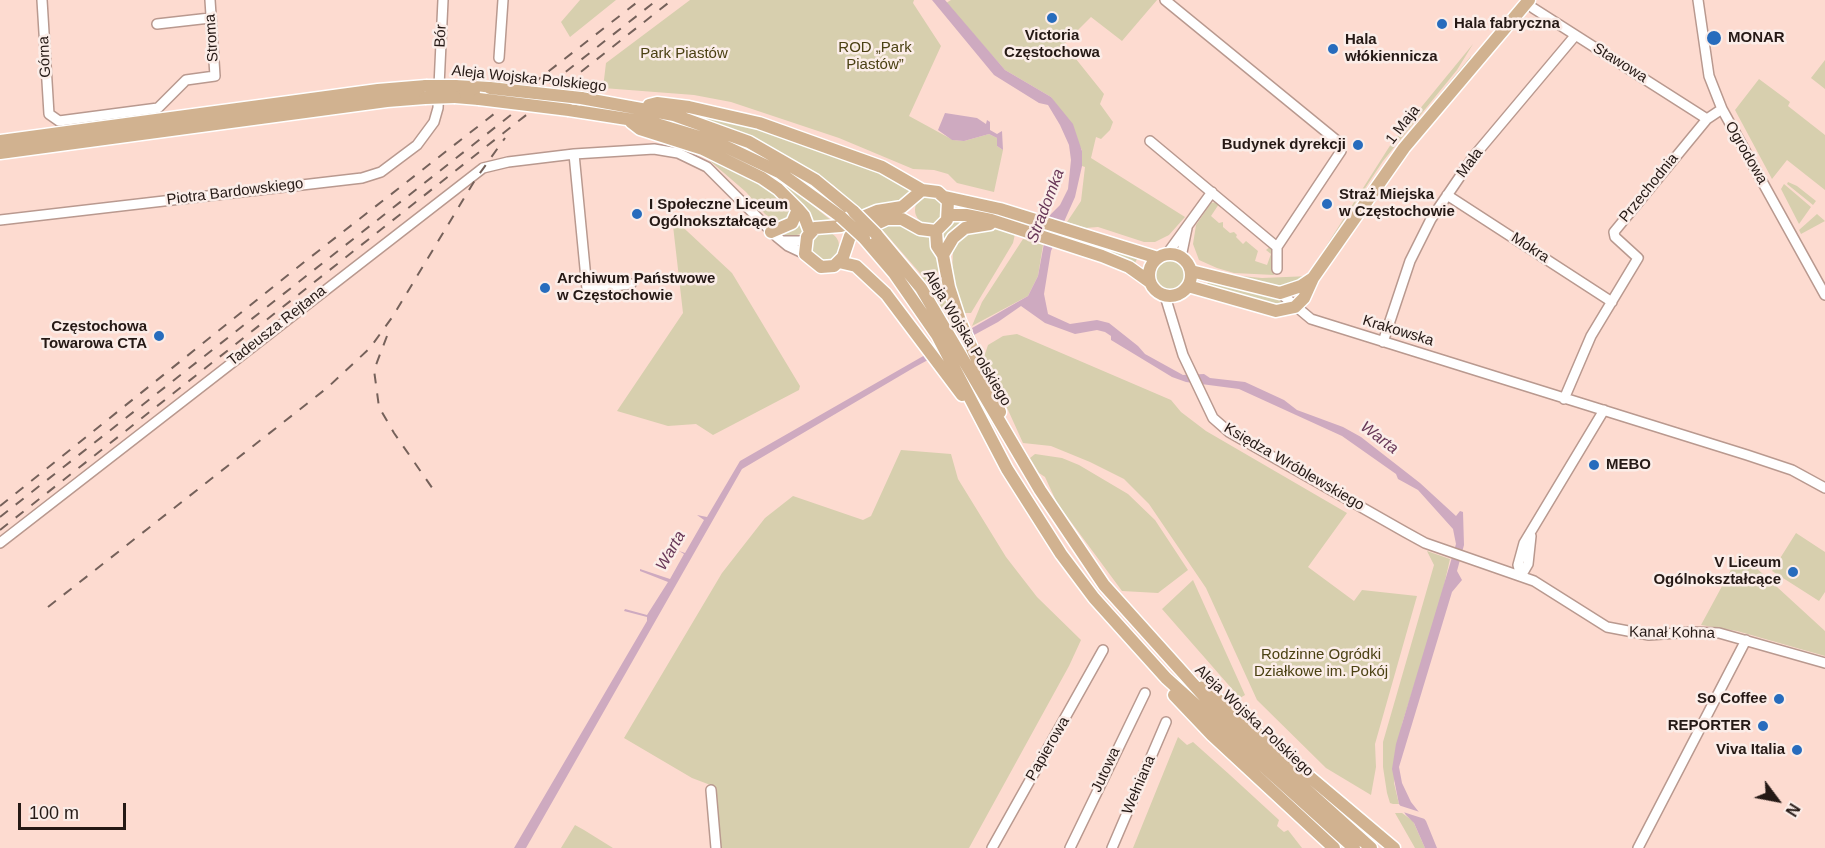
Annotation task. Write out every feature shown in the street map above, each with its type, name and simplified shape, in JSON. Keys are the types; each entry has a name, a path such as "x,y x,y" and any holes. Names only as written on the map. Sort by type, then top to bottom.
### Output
{"main road":[{"name":"1 Maja","path":"1295,307 1310,290 1313,278 1404,148 1531,4"},
{"name":"Aleja Wojska Polskiego","path":"0,141 378,90 455,92 490,88 639,107 690,120 749,142 815,180 854,212 894,273 942,332 1007,469 1061,554 1094,598 1166,678 1354,848"},
{"name":"Aleja Wojska Polskiego","path":"0,153 387,101 426,92"},
{"name":"Aleja Wojska Polskiego","path":"455,92 479,99 625,118 681,130 738,151 792,181 870,236"},
{"path":"639,107 657,103 742,117 872,163 922,190 932,190 945,197 991,206 1140,254 1181,257 1191,271 1188,286 1179,294 1165,296 1130,267 1067,244 976,216 949,215"},
{"path":"625,118 640,129 703,149 740,165 778,189 804,216 807,242 821,267 834,266 839,262 850,236 884,220 902,219 920,230 936,231"},
{"path":"807,242 820,226 841,226 877,211 902,207 922,190"},
{"path":"839,262 856,266 876,284 923,343 956,359 960,321 949,287 943,255 937,246 936,231 949,215 949,204 945,197"},
{"path":"771,232 792,223 798,209"},
{"path":"943,255 952,238 966,226 1002,224"},
{"path":"1150,282 1151,266 1162,256"},
{"name":"Krakowska","path":"1191,271 1280,293"},
{"name":"1 Maja","path":"1280,293 1301,286 1313,278"},
{"path":"1188,286 1276,311 1295,307"},
{"name":"Aleja Wojska Polskiego","path":"956,359 1002,425 1025,466 1104,585 1212,705 1371,848"},
{"path":"1166,678 1173,694 1212,735 1334,848"},
{"path":"1191,682 1205,688 1394,848"}],"street":[{"name":"Górna","path":"42,0 49,114 59,121 153,109 163,105 176,87 186,80 215,76"},
{"name":"Stroma","path":"210,0 215,76"},
{"name":"Bór","path":"438,108 443,0"},
{"path":"500,58 502,0"},
{"path":"1165,0 1341,144 1341,152 1277,247 1277,268"},
{"name":"Ogrodowa","path":"1698,0 1709,76 1722,109 1825,295"},
{"name":"Stawowa","path":"1531,4 1574,37 1594,46 1707,118"},
{"path":"157,24 210,18"},
{"name":"Mała","path":"1383,342 1418,242 1447,195 1474,156 1574,37"},
{"name":"Piotra Bardowskiego","path":"0,220 373,176 393,165 424,138 434,122 438,108"},
{"name":"Przechodnia","path":"1564,399 1592,336 1638,258 1615,237 1614,232 1707,118 1722,109"},
{"path":"1150,141 1277,247"},
{"name":"Tadeusza Rejtana","path":"0,543 478,170 508,162 574,154 654,149 690,157 717,175 771,232 783,241 807,242"},
{"path":"574,154 587,290 631,284"},
{"path":"1162,256 1212,192"},
{"name":"Mokra","path":"1447,195 1612,302"},
{"path":"1181,257 1190,220"},
{"name":"Krakowska","path":"1280,293 1311,319 1792,470 1825,488"},
{"name":"Księdza Wróblewskiego","path":"1165,296 1183,355 1207,410 1230,432 1428,543"},
{"path":"1521,576 1518,565 1532,530 1604,410"},
{"name":"Kanał Kohna","path":"1428,543 1521,576 1607,627 1649,635 1709,632 1746,640 1825,663"},
{"path":"1638,848 1746,640"},
{"name":"Papierowa","path":"992,848 1103,650"},
{"name":"Jutowa","path":"1070,848 1145,693"},
{"name":"Wełniana","path":"1112,848 1166,722"},
{"path":"711,790 716,848"}],"green space":[{"path":"580,0 616,0 570,37 561,22"},
{"path":"690,0 914,0 913,3 941,46 909,116 953,140 964,141 989,134 997,138 997,146 1003,150 994,192 957,183 948,174 934,170 913,169 839,138 731,102 694,95 603,88 606,63"},
{"path":"951,0 1157,0 1122,41 1091,17 1064,44 1104,94 1100,104 1113,122 1110,130 1101,139 1096,137 1091,158 1185,217 1169,235 1155,242 1144,242 1098,227 1085,228 1067,222 1081,201 1085,167 1082,166 1082,150 1051,97 1005,70 946,3"},
{"path":"1473,44 1457,70 1383,161 1311,270 1391,144"},
{"path":"1471,56 1469,62 1350,217 1398,145"},
{"path":"1825,60 1825,89 1811,78"},
{"path":"1759,79 1790,102 1788,106 1825,135 1825,190 1787,160 1772,179 1735,110"},
{"path":"667,109 698,113 771,131 875,171 913,191 903,201 863,212 833,185 748,135"},
{"path":"702,154 758,179 791,207 792,213 785,223 777,222 765,214 746,192"},
{"path":"771,178 792,189 832,221 815,223"},
{"path":"1788,182 1816,201 1813,205 1787,184"},
{"path":"1784,184 1811,207 1799,224 1781,189"},
{"path":"929,196 939,200 943,210 939,220 929,224 919,220 915,210 919,200"},
{"path":"1211,203 1219,204 1211,216 1219,223 1223,222 1223,227 1230,233 1234,232 1243,244 1246,241 1258,251 1255,261 1267,265 1271,254 1266,250 1271,246 1274,275 1234,273 1199,260 1193,244 1196,225"},
{"path":"1817,214 1825,221 1801,234 1799,230"},
{"path":"800,216 804,231 801,234 788,237 781,233"},
{"path":"672,217 732,273 800,386 799,390 713,435 696,424 668,426 617,411 683,313"},
{"path":"972,218 943,252 941,237 943,231 952,221"},
{"path":"897,222 931,235 939,269 937,274 940,289 947,297 954,323 952,324 919,272 879,226"},
{"path":"993,228 1015,234 1013,243 971,313 963,313 952,276 953,248 966,232"},
{"path":"825,232 835,236 839,246 835,256 825,260 815,256 811,246 815,236"},
{"path":"1069,235 1138,257 1135,263 1067,240"},
{"path":"1023,239 1043,245 1038,276 1028,296 972,326 982,302"},
{"path":"1170,259 1181,264 1186,275 1181,286 1170,291 1159,286 1154,275 1159,264"},
{"path":"1230,275 1262,278 1310,276 1282,288"},
{"path":"1209,280 1278,297 1289,305 1277,308 1206,287"},
{"name":"Rodzinne Ogródki Działkowe im. Pokój","path":"1017,334 1171,400 1181,412 1206,431 1347,513 1308,567 1354,601 1362,590 1417,596 1375,744 1376,767 1371,795 1326,768 1257,700 1206,588 1149,504 1124,479 1090,462 1051,446 1023,443 984,357 988,345 1003,336"},
{"path":"901,450 951,454 958,479 1006,557 1037,597 1081,640 969,848 720,848 713,786 692,778 624,738 722,573 765,518 793,496 863,520 871,516"},
{"path":"1035,454 1062,458 1079,465 1128,494 1155,520 1188,570 1158,593 1122,591 1057,503 1045,477 1039,473 1030,458"},
{"path":"1796,533 1825,552 1825,592 1819,601 1772,571"},
{"path":"1427,551 1450,559 1440,603 1402,724 1394,783 1399,804 1393,804 1390,803 1387,793 1383,767 1383,742 1434,565"},
{"path":"1740,553 1825,631 1825,656 1737,631 1701,625"},
{"path":"1193,580 1245,695 1240,698 1162,609"},
{"path":"1178,737 1187,745 1193,742 1230,775 1279,820 1277,826 1284,832 1288,830 1302,848 1133,848"},
{"path":"1395,813 1402,813 1413,821 1425,848 1415,848"},
{"path":"575,825 584,830 613,848 561,848"}],"shaded area":[{"path":"932,0 945,0 1005,70 1051,97 1073,124 1082,151 1082,166 1075,197 1051,251 1044,294 1048,314 1070,324 1097,320 1109,323 1145,354 1183,375 1204,374 1210,378 1245,382 1284,400 1297,410 1343,427 1361,437 1420,483 1456,516 1460,511 1463,512 1464,545 1457,571 1462,580 1452,592 1399,767 1402,783 1411,802 1426,821 1437,848 1425,848 1414,823 1399,804 1392,769 1396,744 1456,544 1453,529 1418,490 1398,479 1396,474 1342,436 1239,389 1186,382 1172,377 1111,340 1111,336 1105,332 1097,330 1075,334 1045,323 1021,306 998,322 915,367 742,469 526,848 514,848 647,621 647,617 624,611 625,609 647,615 668,582 640,571 640,569 670,579 684,554 679,551 685,553 704,520 697,515 707,517 740,461 1028,296 1038,276 1049,216 1060,205 1068,189 1071,160 1069,145 1048,105 1039,103 994,75"},
{"path":"945,113 977,118 986,124 987,120 990,122 990,130 997,134 1002,131 1003,150 997,146 997,138 989,134 964,141 952,140 938,130"}],"pier":[{"path":"1398,805 1423,813 1428,820 1400,811"}],"railway":[{"path":"0,506 303,263 640,0"},
{"path":"0,517 657,0"},
{"path":"0,530 672,0"},
{"path":"48,607 327,388 370,348 393,316 475,180 505,138"},
{"path":"387,336 374,370 379,407 435,492"}],"place":[{"name":"Victoria Częstochowa","path":"1052,18"},
{"name":"Hala fabryczna","path":"1442,24"},
{"name":"MONAR","path":"1714,38"},
{"name":"Hala włókiennicza","path":"1333,49"},
{"name":"Budynek dyrekcji","path":"1358,145"},
{"name":"Straż Miejska w Częstochowie","path":"1327,204"},
{"name":"I Społeczne Liceum Ogólnokształcące","path":"637,214"},
{"name":"Archiwum Państwowe w Częstochowie","path":"545,288"},
{"name":"Częstochowa Towarowa CTA","path":"159,336"},
{"name":"MEBO","path":"1594,465"},
{"name":"V Liceum Ogólnokształcące","path":"1793,572"},
{"name":"So Coffee","path":"1779,699"},
{"name":"REPORTER","path":"1763,726"},
{"name":"Viva Italia","path":"1797,750"}],"park label":[{"name":"Park Piastów","path":"684,54"},
{"name":"ROD „Park Piastów”","path":"875,56"}],"water label":[{"name":"Stradomka","path":"1046,206"},
{"name":"Warta","path":"1379,438"},
{"name":"Warta","path":"671,551"}]}
